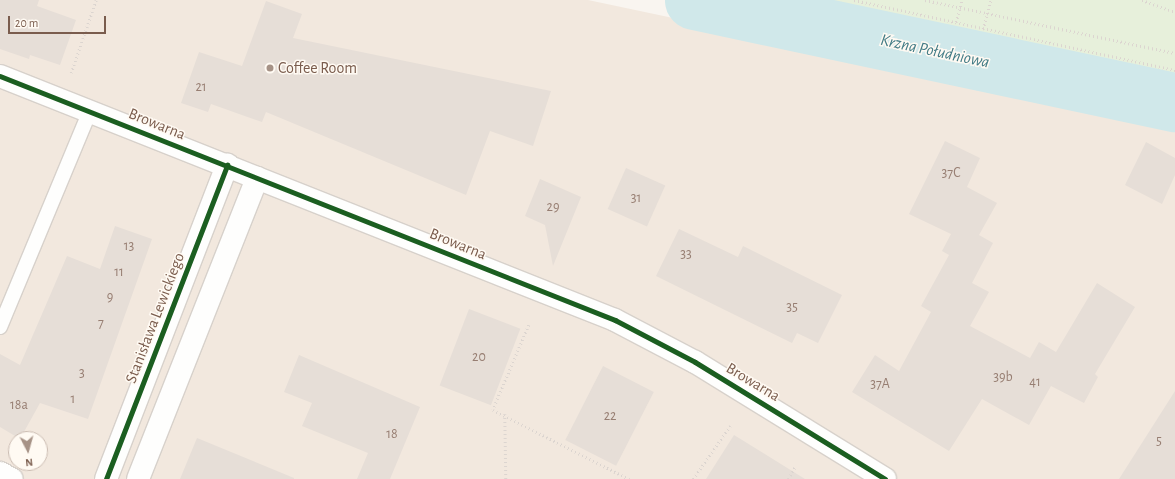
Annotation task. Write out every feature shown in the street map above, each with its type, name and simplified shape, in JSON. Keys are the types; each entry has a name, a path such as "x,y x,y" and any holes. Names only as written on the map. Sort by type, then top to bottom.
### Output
{"street":[{"name":"Browarna","path":"0,76 615,320 695,362 885,479"},
{"name":"Stanisława Lewickiego","path":"106,479 227,165"},
{"path":"138,479 258,178"},
{"path":"0,473 12,479"}],"lane":[{"path":"0,326 90,111"}],"path":[{"path":"68,80 96,0"},
{"path":"854,0 1175,70"},
{"path":"925,0 1175,53"},
{"path":"956,22 962,0"},
{"path":"983,29 990,0"},
{"path":"1142,0 1175,12"},
{"path":"529,325 493,410 505,414 629,479"},
{"path":"505,414 506,479"},
{"path":"693,479 730,426"},
{"path":"788,479 796,467"}],"shaded area":[{"path":"0,0 588,0 1175,124 1175,479 0,479"}],"green space":[{"path":"795,0 1175,0 1175,77"}],"building":[{"path":"0,0 39,0 37,6 76,20 60,65 30,55 29,59 0,49"},
{"path":"266,1 302,14 293,38 551,91 533,146 490,131 466,195 266,112 262,122 211,104 208,112 181,103 199,52 242,66"},
{"path":"945,141 980,158 967,187 997,203 979,235 993,243 972,283 989,292 970,326 1030,358 1039,342 1056,352 1097,283 1135,307 1095,374 1098,377 1084,403 1051,386 1029,425 982,399 949,451 852,392 875,355 899,371 931,312 921,306 949,255 942,251 951,234 909,214"},
{"path":"1146,142 1175,158 1175,175 1162,204 1125,185"},
{"path":"626,168 665,185 647,227 608,209"},
{"path":"540,179 581,197 553,266 545,225 525,216"},
{"path":"115,226 152,239 88,419 40,403 24,431 8,432 0,427 0,354 20,365 67,256 100,269"},
{"path":"679,229 738,257 743,246 842,295 818,343 797,333 792,343 656,276"},
{"path":"469,309 520,329 491,405 440,386"},
{"path":"299,355 420,407 390,479 357,479 368,453 302,426 312,403 284,392"},
{"path":"603,366 654,392 616,466 565,440"},
{"path":"1175,391 1175,479 1119,479"},
{"path":"734,435 805,479 706,479"},
{"path":"197,438 294,478 294,479 180,479"}],"waterway":[{"name":"Krzna Południowa","path":"694,0 1175,102"}],"cycle path":[{"path":"0,76 615,320 695,362 885,479"},
{"path":"106,479 227,165"}],"place":[{"name":"Coffee Room","path":"270,68"}]}
